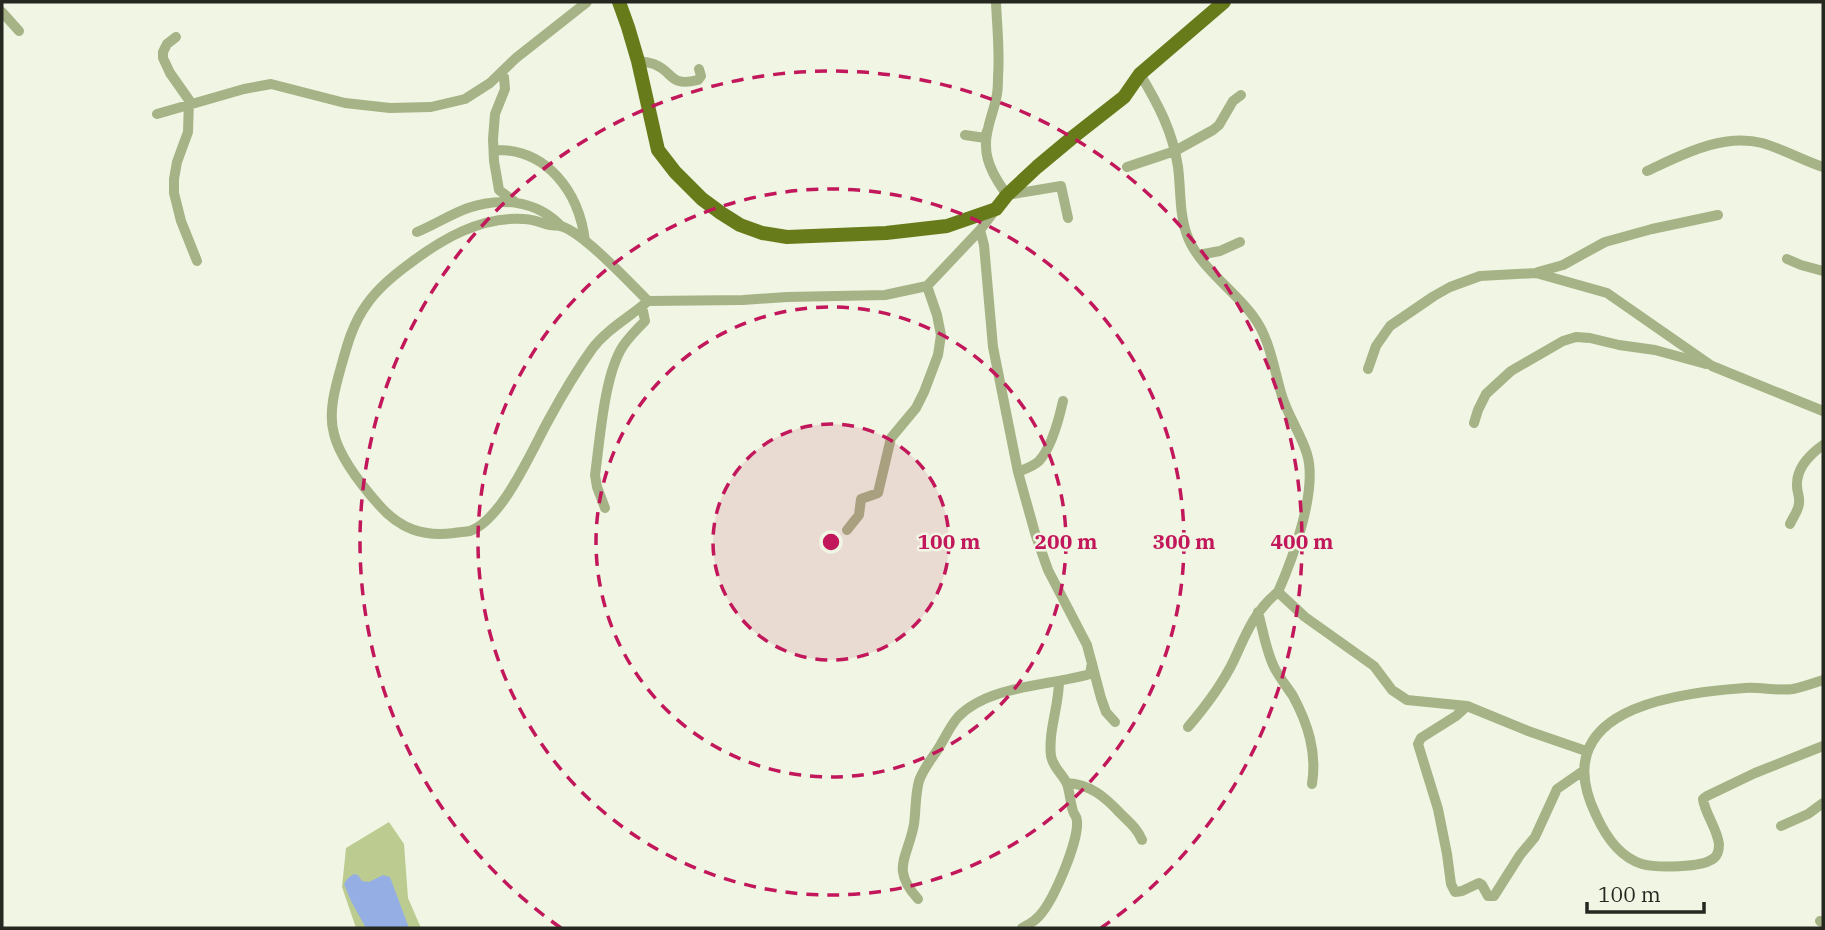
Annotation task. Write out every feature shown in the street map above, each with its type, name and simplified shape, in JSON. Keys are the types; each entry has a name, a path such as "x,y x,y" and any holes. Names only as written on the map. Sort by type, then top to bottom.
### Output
{"main road":[{"path":"619,2 638,61 659,150 675,172 721,214 762,233 787,237 886,233 947,226 996,209 1007,195 1073,136 1124,97 1140,74 1224,2"}],"street":[{"path":"157,114 271,84 345,103 390,108 431,107 464,99 477,93 516,58 587,2"},
{"path":"965,135 985,138 997,97 1000,48 996,2"},
{"path":"2,12 19,31"},
{"path":"176,37 167,44 163,58 189,100 189,106 188,132 177,162 174,193 197,261"},
{"path":"638,61 655,64 675,80 689,82 701,76 699,69"},
{"path":"501,74 505,89 495,114 494,161 499,190 515,202"},
{"path":"1140,74 1167,124 1175,151 1182,217 1187,237 1198,255 1241,300 1263,331 1286,411 1309,461 1307,499 1301,531 1278,592 1258,612 1224,680 1188,727"},
{"path":"1127,167 1175,151 1213,130 1241,95"},
{"path":"987,131 987,155 996,180 1007,195 1061,186 1068,218"},
{"path":"1647,171 1705,146 1748,141 1769,146 1823,167"},
{"path":"494,150 524,153 555,174 583,220 585,241"},
{"path":"417,232 467,208 515,202 528,205 543,211 585,241 645,304 645,321 621,348 610,375 595,475 605,508"},
{"path":"561,226 525,219 496,221 458,232 428,249 390,278 367,303 357,321 348,341 336,384 332,423 334,436 361,485 389,517 412,530 443,534 471,530 493,515 531,453 548,419 593,348 611,329 645,304 884,295 927,286 996,209"},
{"path":"1368,369 1376,346 1390,326 1450,287 1480,276 1535,273 1563,265 1605,242 1718,215"},
{"path":"980,230 984,245 993,346 1018,472 1048,570 1087,645 1106,712 1115,722"},
{"path":"1198,255 1220,251 1240,242"},
{"path":"1787,259 1823,271"},
{"path":"1535,273 1608,293 1712,366"},
{"path":"847,530 859,515 861,499 878,493 891,438 916,408 938,355 940,335 937,315 927,286"},
{"path":"1474,423 1486,394 1511,371 1563,341 1576,337 1655,350 1712,366 1823,411"},
{"path":"1018,472 1039,461 1046,450 1063,401"},
{"path":"1790,524 1799,507 1797,486 1801,466 1823,445"},
{"path":"1278,592 1305,617 1374,666 1392,690 1397,705"},
{"path":"1258,612 1275,669 1292,695 1308,733 1315,766 1312,784"},
{"path":"918,899 905,882 902,871 914,823 916,795 923,773 952,725 968,708 991,697 1090,674 1092,663"},
{"path":"1823,680 1791,689 1748,687 1700,692 1657,701 1630,711 1602,729 1586,751 1583,771 1594,812 1607,836 1622,852 1638,863 1656,867 1677,867 1711,860 1716,856 1719,846 1703,799 1755,772 1823,746"},
{"path":"1023,928 1036,919 1054,893 1072,849 1077,822 1066,783 1052,762 1051,738 1057,711 1059,681"},
{"path":"1392,690 1407,700 1467,706 1586,751"},
{"path":"1467,706 1421,738 1418,744 1438,809 1451,884 1455,892 1479,883 1488,896 1494,896 1535,837 1557,789 1583,771"},
{"path":"1066,783 1084,785 1111,803 1133,825 1142,840"},
{"path":"1781,826 1808,814 1823,803"}],"green space":[{"path":"389,822 404,844 408,898 421,928 356,928 342,887 346,848"}],"water":[{"path":"354,874 362,881 369,882 383,875 390,877 409,928 366,928 344,884"}]}
